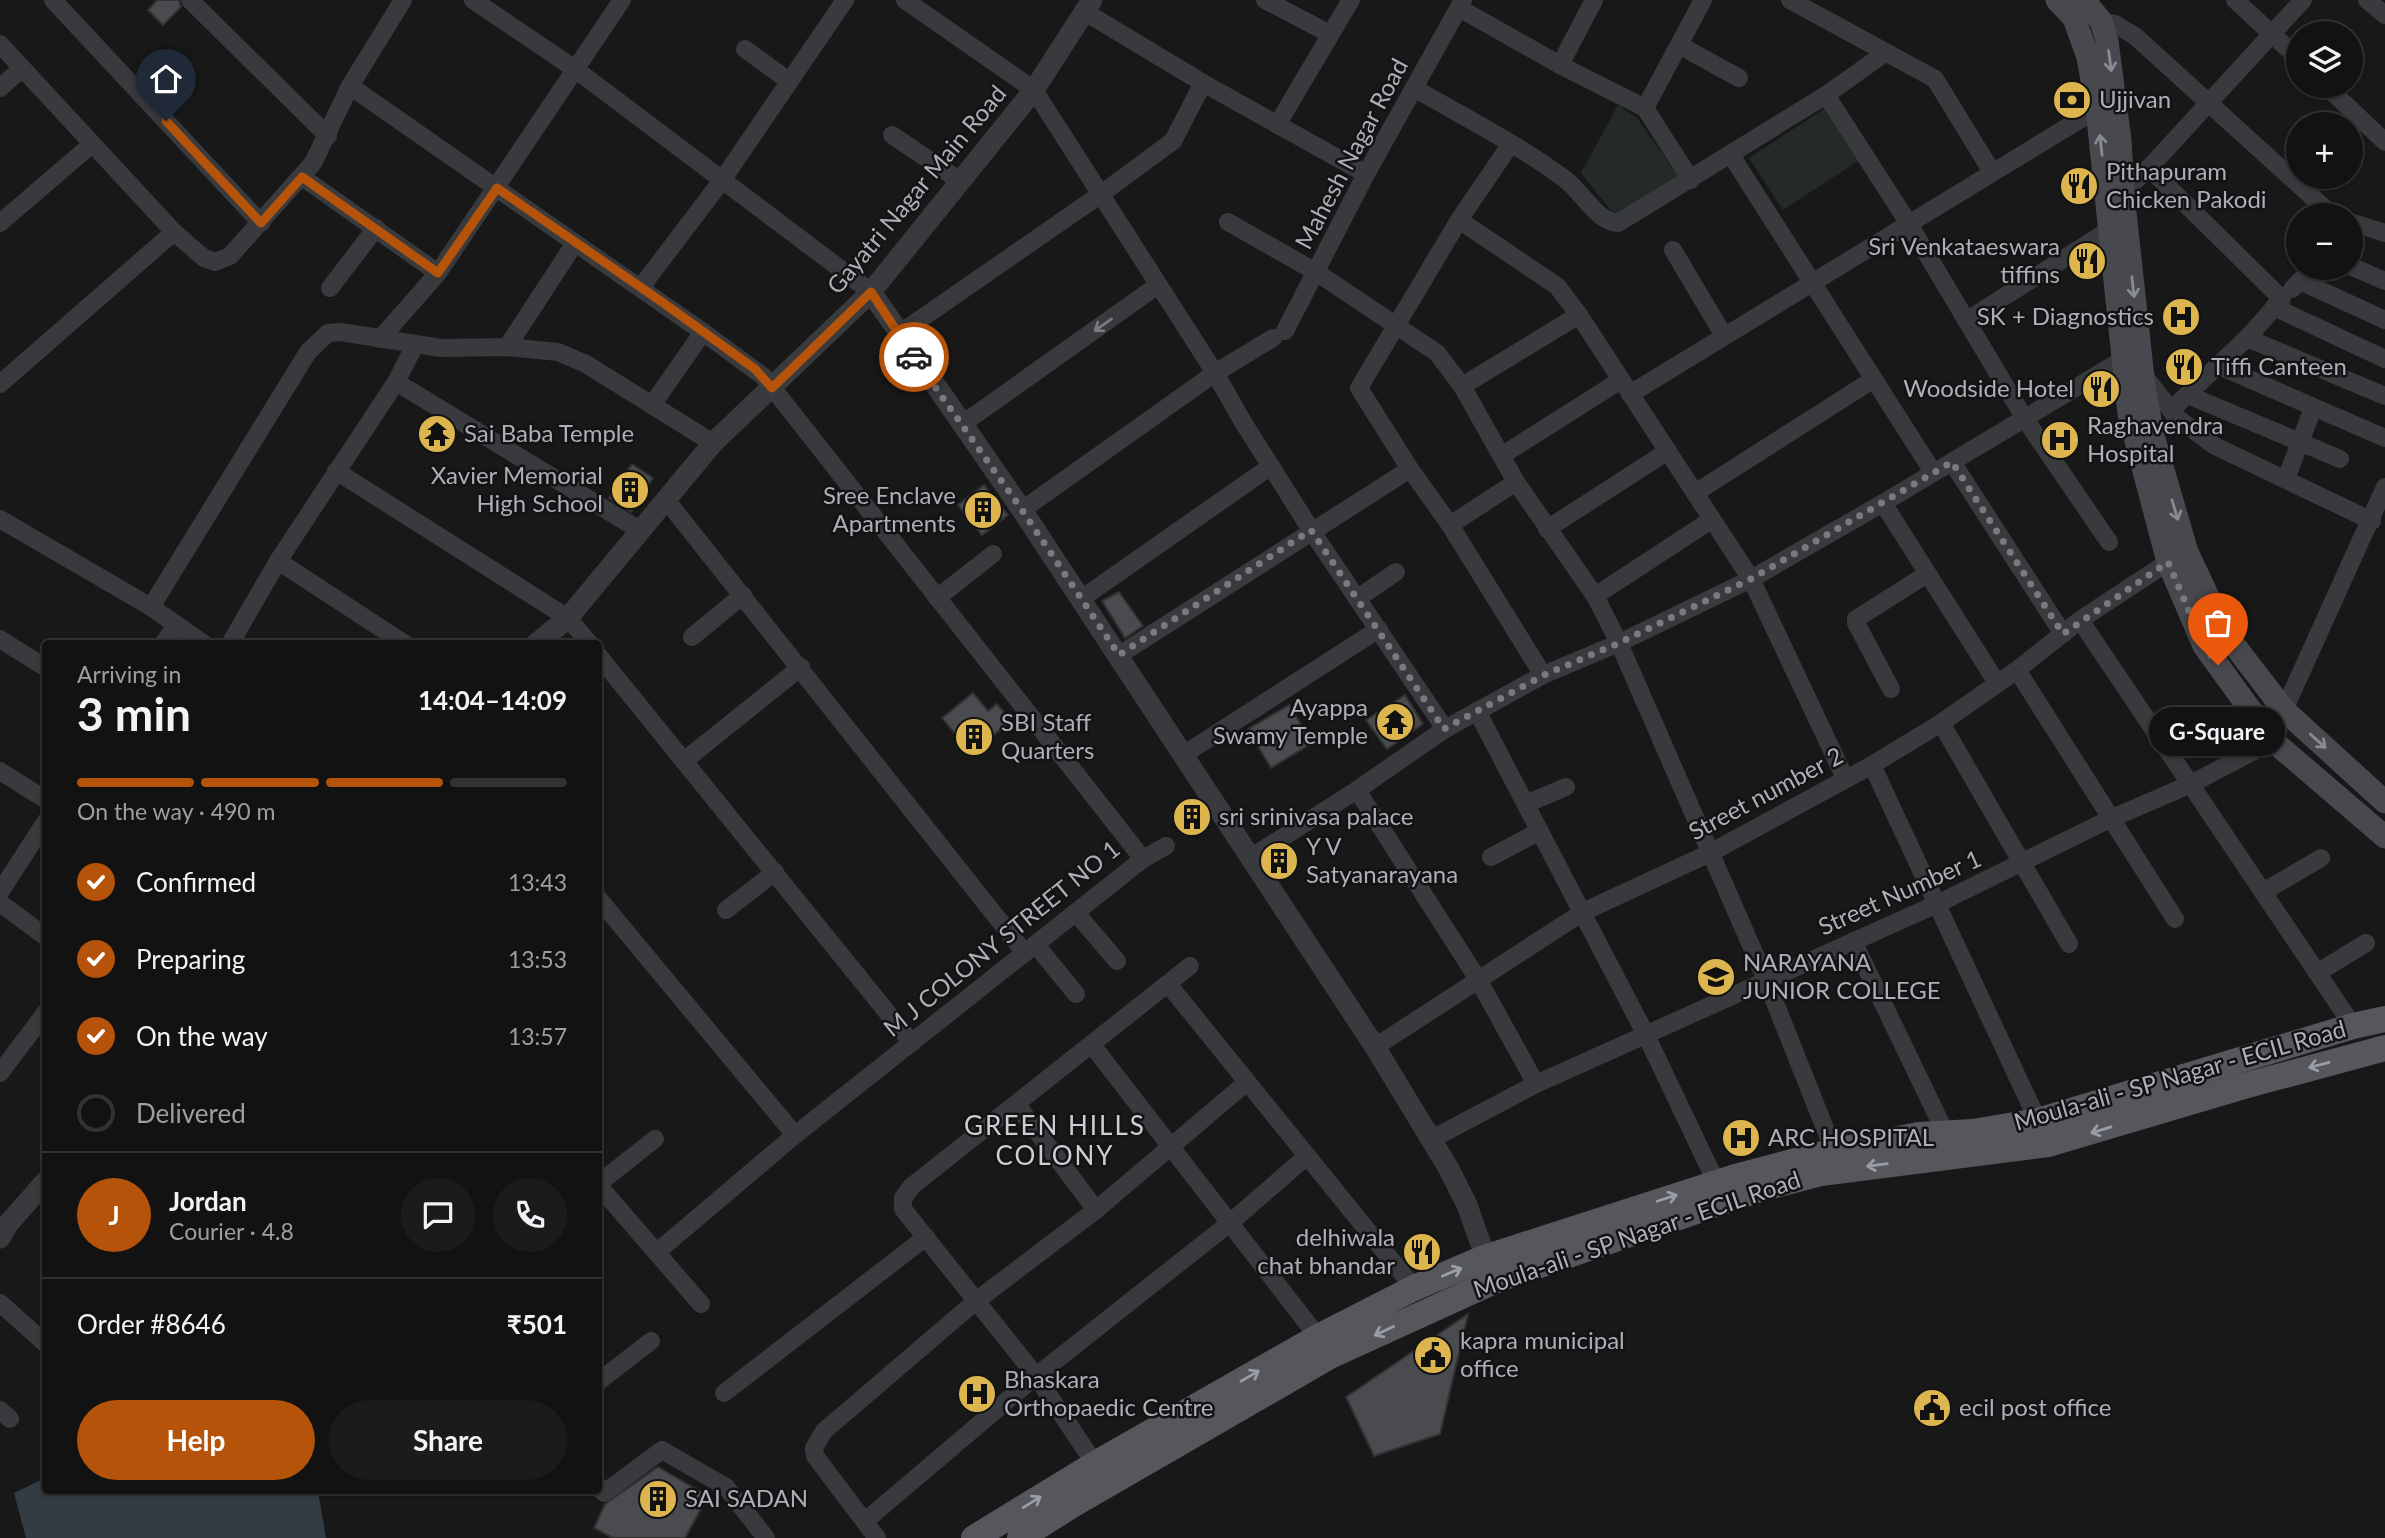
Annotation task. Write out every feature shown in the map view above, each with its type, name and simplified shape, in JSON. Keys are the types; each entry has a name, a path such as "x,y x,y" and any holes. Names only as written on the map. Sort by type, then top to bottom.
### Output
{"main road":[{"path":"2057,0 2074,18 2088,58 2115,200 2153,436 2187,552 2225,633 2284,710 2385,802"},
{"path":"2084,0 2101,21 2107,41 2115,101 2115,200 2109,230 2129,414 2168,562 2204,646 2273,741 2385,837"},
{"name":"Moula-ali - SP Nagar - ECIL Road","path":"1020,1538 1072,1505 1330,1356 1490,1269 1716,1182 1834,1151 1919,1135 1946,1134 2038,1121 2353,1026 2385,1019"},
{"name":"Moula-ali - SP Nagar - ECIL Road","path":"974,1538 1095,1464 1318,1337 1414,1288 1490,1269 1821,1173 2048,1144 2385,1048"}],"street":[{"path":"52,0 261,223"},
{"path":"190,0 328,136"},
{"path":"0,44 174,232 204,258 215,262 230,256 302,177 328,136 350,86 402,0"},
{"path":"473,0 575,69 871,292 1119,655 1375,1047 1432,1139 1467,1205 1490,1269"},
{"path":"380,340 438,273 622,0"},
{"path":"641,287 723,179 845,0"},
{"path":"905,0 1034,90 1215,373 1311,530 1444,729"},
{"path":"1265,0 1330,34"},
{"path":"1277,125 1351,0"},
{"path":"1560,65 1594,0"},
{"path":"1645,108 1703,0"},
{"path":"1790,0 1935,79 1992,172"},
{"path":"2235,0 2286,47"},
{"path":"2115,200 2149,168 2303,0"},
{"path":"2367,0 2385,15"},
{"path":"1461,4 1560,65 1645,108 1690,180"},
{"name":"Mahesh Nagar Road","path":"1022,510 1215,373 1279,335 1461,4"},
{"path":"1089,6 1203,83 1366,174"},
{"name":"Gayatri Nagar Main Road","path":"541,640 568,618 713,443 871,292 1034,90 1089,6"},
{"path":"2101,21 2125,28 2135,36 2318,203"},
{"path":"1679,45 1739,78"},
{"path":"745,50 789,81"},
{"path":"1414,88 1567,180 1609,222 1618,223 1826,95 1885,54"},
{"path":"0,88 21,69"},
{"path":"899,334 1173,141 1203,83"},
{"name":"M J COLONY STREET NO 1","path":"350,86 755,369 1143,859 794,1135 657,1252"},
{"path":"1826,95 1909,224 2025,419 2109,542"},
{"path":"2339,98 2385,142"},
{"path":"1501,456 1724,336 2097,109"},
{"path":"892,135 960,181"},
{"path":"0,223 92,144"},
{"path":"1510,145 1459,220 1398,325 1360,382 1361,394 1409,469 1450,525 1544,675"},
{"path":"1731,155 1933,472"},
{"path":"2149,168 2278,303 2385,359"},
{"path":"302,177 438,273"},
{"path":"1459,220 1557,286 1579,315 1751,579 1845,778"},
{"path":"1228,222 1316,272 1398,325 1437,353 1462,386 1516,482 1595,596 1619,643 1766,980 1834,1151"},
{"path":"2363,226 2385,233"},
{"path":"330,288 376,228"},
{"path":"1966,321 2109,230"},
{"path":"0,384 174,232"},
{"path":"507,347 575,243"},
{"path":"1673,250 1724,336"},
{"path":"2363,272 2385,281"},
{"path":"2171,410 2247,338 2300,281 2385,320"},
{"path":"961,425 1158,285"},
{"path":"1462,386 1579,315"},
{"path":"151,607 316,342 328,333 341,332 441,348 507,347 558,352 572,357 713,443"},
{"path":"652,405 703,332"},
{"path":"2247,338 2385,396"},
{"path":"232,640 278,561 396,382 415,345"},
{"path":"1250,858 1357,790 1444,729 1544,675 1619,643 1751,579 2122,360"},
{"path":"2217,365 2385,438"},
{"path":"2143,374 2171,410 2215,446 2377,517"},
{"path":"1695,493 1874,379"},
{"path":"396,382 641,531"},
{"path":"2188,395 2340,459"},
{"path":"2286,479 2313,408"},
{"path":"1547,529 1668,452"},
{"path":"1952,462 2063,634"},
{"path":"1081,599 1271,466"},
{"path":"1119,655 1409,469"},
{"path":"336,471 568,618 587,640"},
{"path":"1450,525 1516,482"},
{"path":"2284,710 2377,517 2385,487"},
{"path":"667,501 1031,949 1076,994"},
{"path":"1883,503 1997,683"},
{"path":"0,519 151,607 198,640"},
{"path":"1595,596 1711,520"},
{"path":"937,598 993,554"},
{"path":"278,561 399,640"},
{"name":"Street number 2","path":"1375,1047 1584,912 1710,853 1872,765 1941,723 2017,670 2080,620 2168,562"},
{"path":"1358,598 1396,572"},
{"path":"1891,689 1856,624 1856,619 1927,574"},
{"path":"692,637 743,595"},
{"path":"2080,620 2353,1026"},
{"path":"166,640 176,625"},
{"path":"1183,755 1378,629"},
{"path":"0,639 42,665"},
{"path":"602,660 912,1043"},
{"path":"685,760 801,667"},
{"path":"2017,670 2175,919"},
{"path":"1477,711 1584,912 1716,1182"},
{"path":"1941,723 2069,944"},
{"name":"Street Number 1","path":"1432,1139 1536,1084 1937,904 2110,819 2192,784 2273,741"},
{"path":"1872,765 2038,1121"},
{"path":"0,771 42,797"},
{"path":"1526,804 1566,787"},
{"path":"1357,790 1479,981 1536,1084"},
{"path":"0,892 42,827"},
{"path":"1491,857 1541,831"},
{"path":"1143,859 1166,846"},
{"path":"2263,892 2321,858"},
{"path":"726,910 775,872"},
{"path":"0,903 42,934"},
{"path":"602,903 794,1135"},
{"path":"1076,913 1117,961"},
{"path":"602,926 613,917"},
{"path":"1853,941 1946,1134"},
{"path":"2317,973 2366,943"},
{"path":"1095,1464 1035,1376 903,1209 905,1193 1189,966"},
{"path":"1168,984 1414,1288"},
{"path":"0,1073 42,1017"},
{"path":"1092,1045 1318,1337"},
{"path":"877,1538 815,1456 818,1438 976,1301 1096,1210 1247,1082"},
{"path":"1017,1105 1096,1210"},
{"path":"602,1181 655,1139"},
{"path":"865,1521 1035,1376 1231,1222 1307,1156"},
{"path":"3,1223 42,1185"},
{"path":"602,1189 701,1304"},
{"path":"724,1393 926,1237"},
{"path":"0,1303 42,1340"},
{"path":"602,1379 651,1341"},
{"path":"602,1491 604,1493 662,1450 726,1487 766,1538"}],"shaded area":[{"path":"1618,105 1637,118 1679,177 1616,217 1581,173"},
{"path":"1824,109 1858,161 1783,210 1749,158"},
{"path":"42,1479 42,1494 319,1494 326,1538 26,1538 14,1493"}],"building":[{"path":"157,0 179,0 181,7 163,25 148,10"},
{"name":"Xavier Memorial High School","path":"632,464 653,478 631,512 609,498"},
{"name":"Sree Enclave Apartments","path":"984,485 1008,515 982,535 958,505"},
{"path":"1119,592 1143,626 1125,638 1102,601"},
{"name":"SBI Staff Quarters","path":"973,693 988,711 997,704 1011,721 971,753 942,718"},
{"name":"Ayappa Swamy Temple","path":"1405,695 1423,724 1387,749 1366,720"},
{"path":"1289,705 1312,743 1271,768 1248,729"},
{"name":"sri srinivasa palace","path":"1193,798 1208,825 1191,834 1175,809"},
{"name":"Y V Satyanarayana","path":"1287,848 1297,863 1278,875 1268,860"},
{"name":"kapra municipal office","path":"1468,1314 1440,1434 1374,1456 1346,1397"},
{"name":"SAI SADAN","path":"658,1467 708,1496 685,1538 613,1538 594,1528 605,1504"}],"way so far":[{"path":"914,357 1022,510 1119,655 1311,530 1444,729 1544,675 1619,643 1751,579 1952,462 2063,634 2148,573 2168,562 2204,646 2218,665"}],"place":[{"name":"Ujjivan","path":"2072,100"},
{"name":"Pithapuram Chicken Pakodi","path":"2079,186"},
{"name":"Sri Venkataeswara tiffins","path":"2087,261"},
{"name":"SK + Diagnostics","path":"2181,317"},
{"name":"Tiffi Canteen","path":"2184,367"},
{"name":"Woodside Hotel","path":"2101,389"},
{"name":"Sai Baba Temple","path":"437,434"},
{"name":"Raghavendra Hospital","path":"2060,440"},
{"name":"Xavier Memorial High School","path":"630,490"},
{"name":"Sree Enclave Apartments","path":"983,510"},
{"name":"G-Square","path":"2218,665"},
{"name":"Ayappa Swamy Temple","path":"1395,722"},
{"name":"SBI Staff Quarters","path":"974,737"},
{"name":"sri srinivasa palace","path":"1192,817"},
{"name":"Y V Satyanarayana","path":"1279,861"},
{"name":"NARAYANA JUNIOR COLLEGE","path":"1716,977"},
{"name":"ARC HOSPITAL","path":"1741,1138"},
{"name":"delhiwala chat bhandar","path":"1422,1252"},
{"name":"kapra municipal office","path":"1433,1355"},
{"name":"Bhaskara Orthopaedic Centre","path":"977,1394"},
{"name":"ecil post office","path":"1932,1408"},
{"name":"SAI SADAN","path":"658,1499"}],"district":[{"name":"GREEN HILLS COLONY","path":"1055,1141"}],"route":[{"path":"166,121 261,223 302,177 438,273 497,188 755,369 772,388 871,292 914,357"}]}
